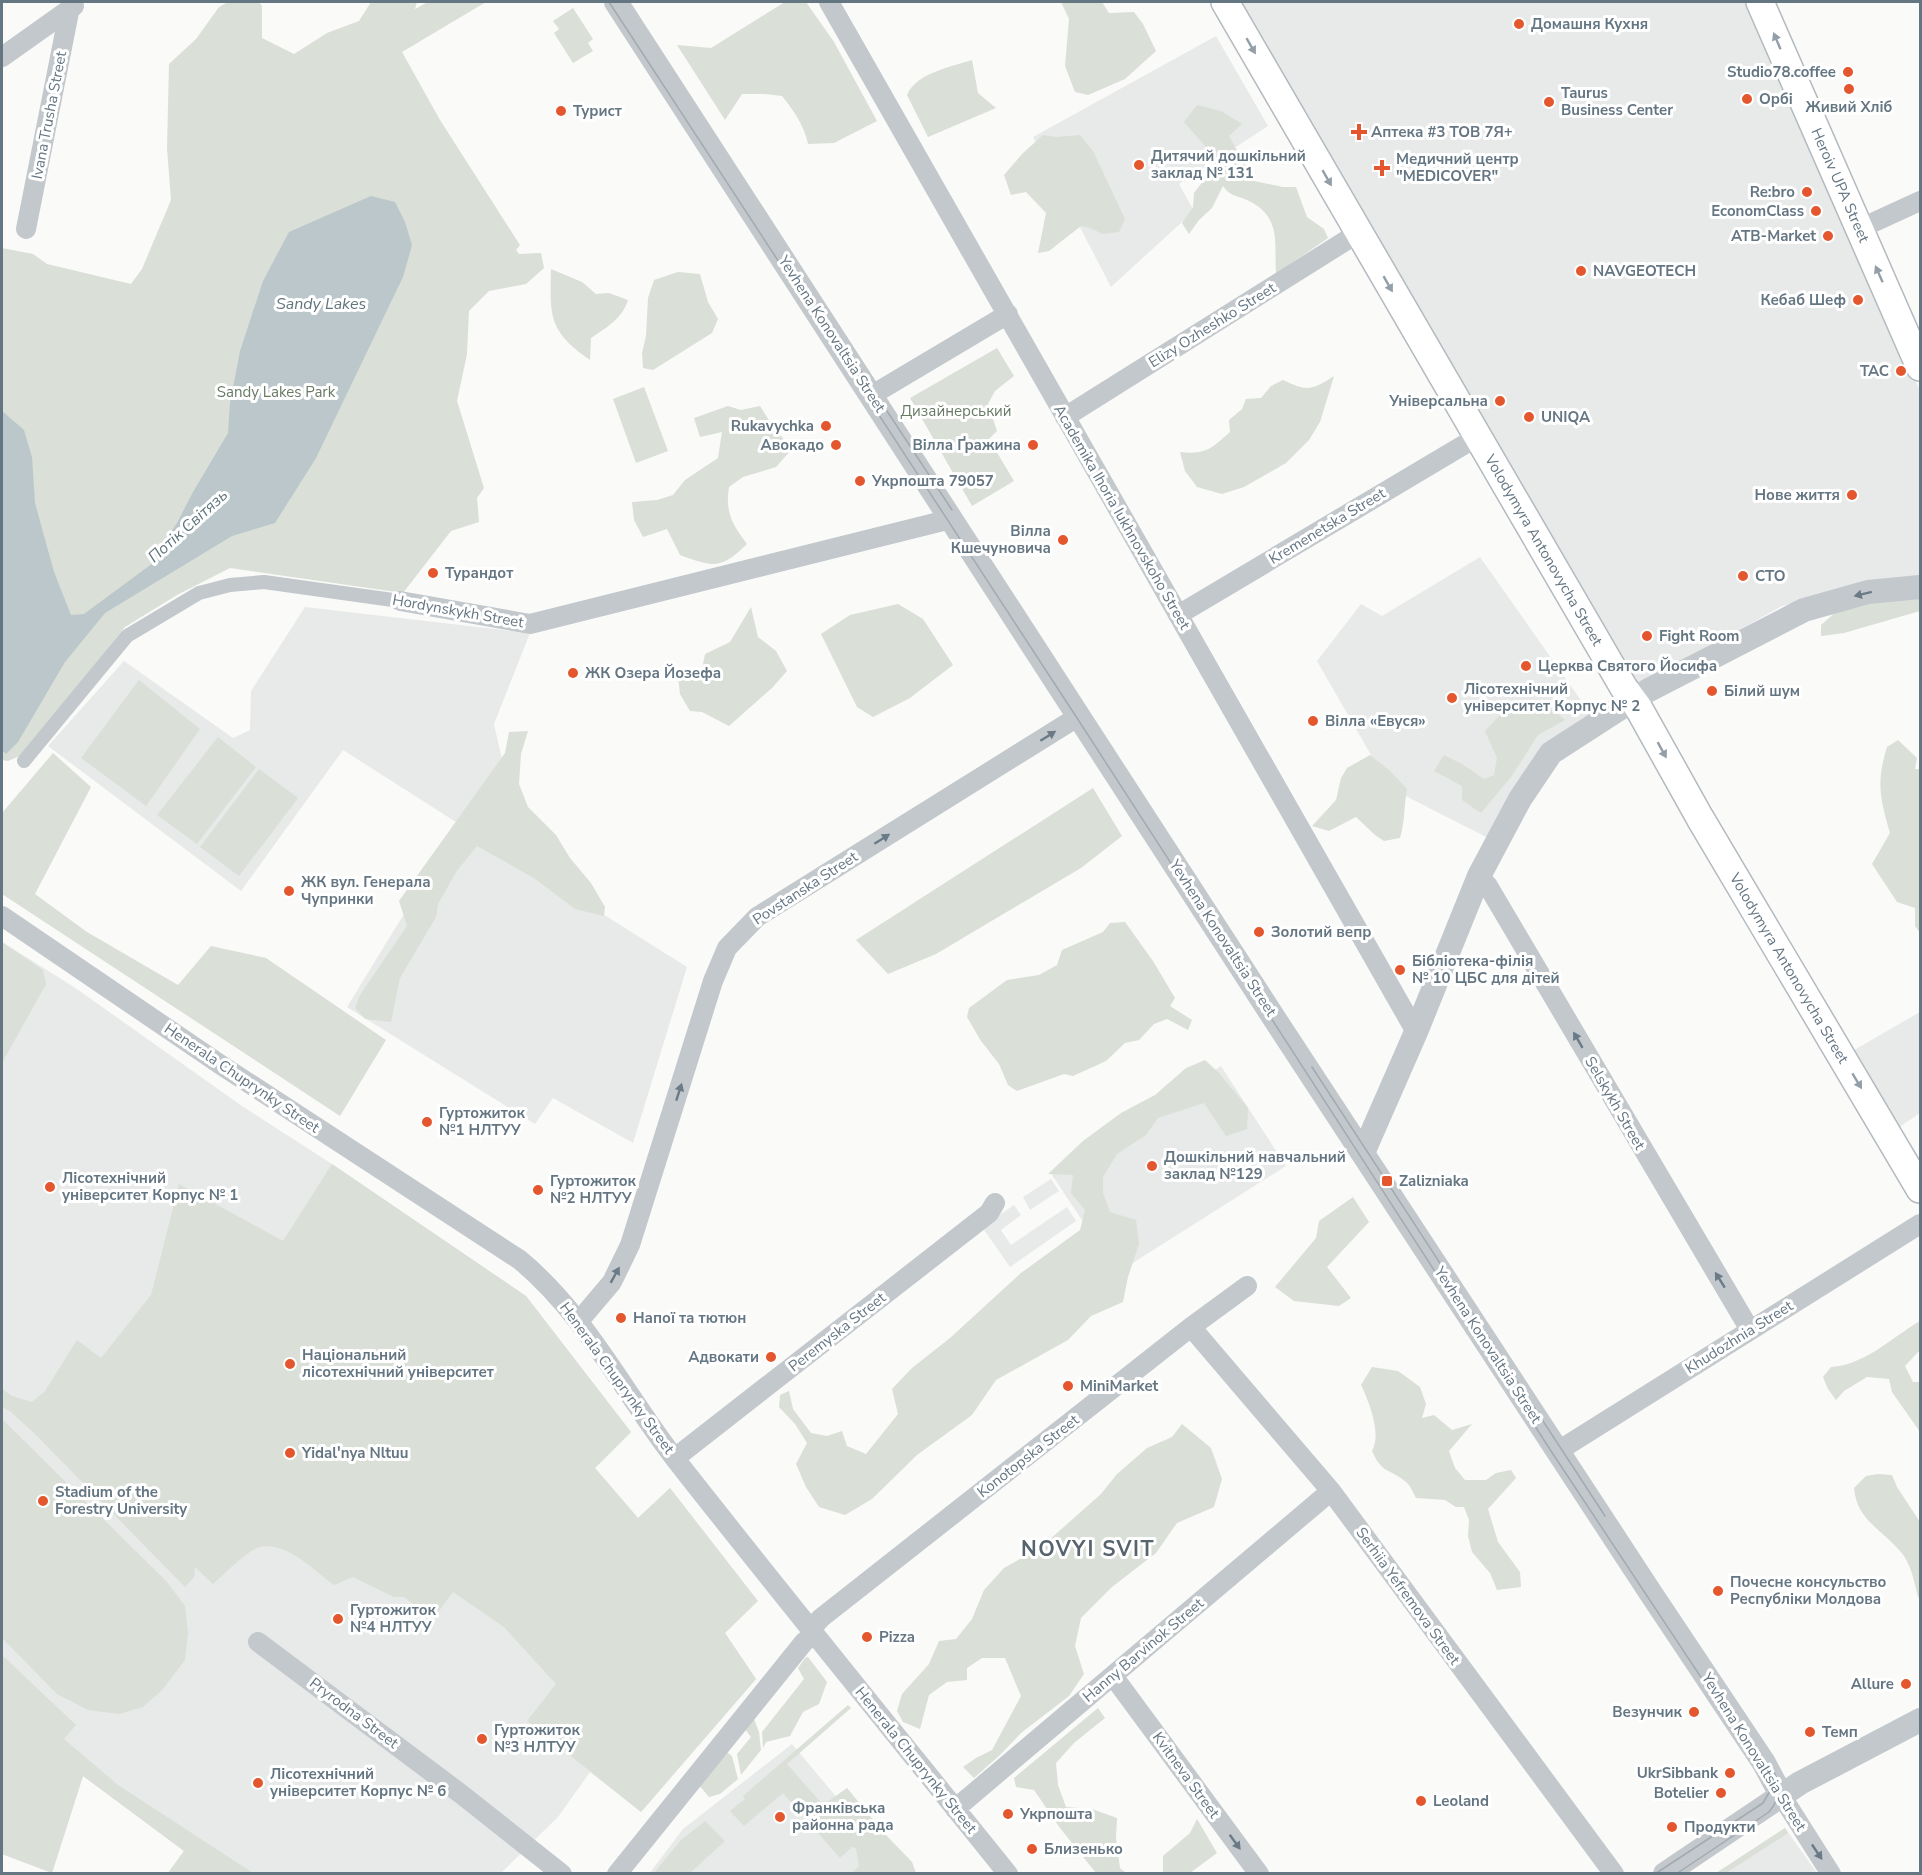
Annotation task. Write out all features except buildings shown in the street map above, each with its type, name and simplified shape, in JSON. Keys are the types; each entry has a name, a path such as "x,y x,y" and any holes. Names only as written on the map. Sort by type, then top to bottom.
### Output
{"main road":[{"name":"Volodymyra Antonovycha Street","path":"1225,2 1477,437 1920,1189"},
{"name":"Heroiv UPA Street","path":"1760,2 1920,366"}],"street":[{"name":"Yevhena Konovaltsia Street","path":"616,2 1557,1451 1764,1763 1781,1795 1831,1874"},
{"name":"Academika Ihoria Iukhnovskoho Street","path":"829,2 1416,1032"},
{"path":"2,57 74,4"},
{"name":"Ivana Trusha Street","path":"26,229 74,4"},
{"path":"1859,230 1920,201"},
{"name":"Elizy Ozheshko Street","path":"1065,417 1358,233"},
{"path":"872,395 1008,314"},
{"name":"Kremenetska Street","path":"1178,615 1477,437"},
{"name":"Hordynskykh Street","path":"24,761 128,636 199,593 230,585 264,582 400,601 530,624 951,519"},
{"path":"1363,1153 1416,1032 1479,876 1520,799 1551,753 1633,699 1804,610 1868,592 1920,587"},
{"name":"Povstanska Street","path":"579,1322 612,1282 630,1245 713,981 727,948 757,917 1080,716"},
{"name":"Selskykh Street","path":"1479,876 1488,886 1750,1330"},
{"name":"Henerala Chuprynky Street","path":"2,916 221,1065 520,1260 543,1280 579,1322 675,1458 1008,1874"},
{"name":"Peremyska Street","path":"675,1458 988,1214 995,1203"},
{"name":"Khudozhnia Street","path":"1557,1451 1920,1224"},
{"name":"Konotopska Street","path":"813,1631 821,1618 1191,1327 1247,1286"},
{"name":"Serhiia Yefremova Street","path":"1191,1327 1331,1491 1614,1874"},
{"name":"Hanny Barvinok Street","path":"955,1809 1331,1491"},
{"path":"617,1874 813,1631"},
{"name":"Pryrodna Street","path":"258,1642 461,1794 562,1874"},
{"name":"Kvitneva Street","path":"1113,1676 1259,1874"},
{"path":"1665,1874 1800,1783 1920,1720"}],"shaded area":[{"path":"1234,2 1748,2 1920,391 1920,579 1857,587 1782,606 1636,688"},
{"path":"1216,36 1268,126 1179,184 1194,211 1111,287 1033,137"},
{"path":"1480,557 1592,716 1490,839 1390,788 1317,661 1361,604 1382,616"},
{"path":"305,607 530,633 494,724 509,790 460,824 687,967 633,1143 553,1098 535,1124 347,1007 459,824 343,750 241,891 48,746 124,661 233,738 250,730 251,691"},
{"name":"Національний лісотехнічний університет","path":"2,942 74,987 242,1106 332,1164 526,1296 631,1432 595,1468 638,1518 670,1488 757,1601 725,1633 756,1679 641,1812 590,1772 558,1817 501,1873 168,1873 184,1851 83,1776 52,1873 2,1854"},
{"path":"1920,1012 1920,1113 1895,1130 1849,1053"},
{"path":"1221,1066 1286,1166 1117,1273 1052,1175"},
{"path":"1051,1179 1059,1191 1030,1210 1023,1197"},
{"path":"1014,1205 1021,1215 1001,1230 1011,1245 1067,1207 1076,1221 1010,1267 982,1227"},
{"path":"792,1744 901,1874 649,1874 683,1829"},
{"path":"1785,1828 1817,1873 1716,1874"}],"green space":[{"name":"Sandy Lakes Park","path":"228,2 259,2 262,6 262,38 294,54 327,33 359,21 371,2 417,2 415,9 428,2 486,2 402,52 440,120 520,245 516,250 519,254 541,253 544,268 526,284 489,291 469,311 467,354 457,401 484,488 477,498 479,522 451,531 403,593 230,568 177,595 125,627 22,755 8,761 2,760 2,248 33,254 47,264 131,284 142,269 171,200 167,148 169,64 196,39 219,7"},
{"path":"785,2 806,2 834,42 877,121 834,143 808,144 798,118 782,96 765,94 742,94 725,120 677,45 711,48"},
{"path":"1061,2 1102,2 1109,13 1134,12 1143,24 1156,51 1125,79 1088,95 1075,92 1065,66 1069,19"},
{"path":"573,8 593,39 588,43 593,51 573,63 554,33 559,29 553,21"},
{"path":"972,60 978,93 996,108 928,137 907,95 918,81 926,76"},
{"path":"1197,105 1221,111 1242,124 1229,136 1254,181 1283,187 1296,187 1307,217 1324,229 1328,238 1276,274 1275,241 1271,222 1258,207 1231,194 1223,186 1212,208 1189,234 1182,223 1193,207 1194,193 1214,167 1205,146 1184,122"},
{"path":"1043,135 1057,137 1080,135 1093,151 1125,219 1119,232 1103,234 1081,226 1049,251 1038,253 1046,213 1026,192 1011,195 1004,175"},
{"path":"551,269 582,282 596,294 609,293 628,300 618,317 591,338 590,360 566,340 554,321"},
{"path":"678,272 700,274 708,302 718,319 712,333 653,370 643,368 642,353 646,336 648,298 654,280"},
{"name":"Дизайнерський","path":"997,348 1014,376 995,391 988,404 997,431 989,439 1014,481 972,506 910,398"},
{"path":"1334,376 1320,422 1309,440 1286,463 1244,487 1222,494 1197,487 1185,471 1180,452 1202,451 1218,442 1230,432 1229,420 1242,409 1246,399 1261,398 1271,386 1283,380 1310,388"},
{"path":"644,387 668,451 636,463 613,399"},
{"path":"728,406 741,410 760,406 792,449 776,467 743,477 729,487 729,511 737,530 747,544 723,562 709,564 680,555 667,529 643,537 634,520 632,502 657,500 673,495 685,480 718,458 722,432 700,437 694,418"},
{"path":"1920,598 1920,611 1844,633 1821,636 1821,625 1837,611 1871,603"},
{"path":"898,604 923,619 953,665 910,698 873,717 857,707 821,634 850,615"},
{"path":"751,607 758,637 776,651 787,671 772,688 729,726 702,712 690,711 680,694 678,676 701,674 705,654 730,642"},
{"path":"139,680 200,729 146,806 81,758"},
{"path":"1510,704 1530,711 1554,710 1565,720 1538,735 1511,777 1481,813 1462,800 1462,786 1434,771 1444,755 1484,779 1494,775 1497,758 1485,731"},
{"path":"528,731 521,754 519,784 528,807 556,835 570,858 591,883 605,907 604,916 575,909 534,878 477,846 456,872 438,904 436,917 400,978 391,1022 365,1019 355,1008 360,995 407,926 399,901 505,753 509,732"},
{"path":"218,737 256,767 197,844 157,815"},
{"path":"1898,740 1917,758 1915,769 1920,769 1920,933 1915,926 1915,908 1897,902 1872,864 1890,833 1880,781 1887,747"},
{"path":"53,753 91,787 35,894 87,932 178,985 211,946 266,958 386,1040 340,1116 2,894 2,813"},
{"path":"1370,755 1407,789 1400,838 1384,841 1356,817 1329,831 1312,826 1336,800 1341,778 1347,768"},
{"path":"259,769 298,798 239,876 200,847"},
{"path":"1093,788 1122,836 1081,868 936,954 888,974 856,940"},
{"path":"1125,922 1153,961 1175,998 1170,1006 1192,1020 1188,1030 1167,1019 1154,1024 1139,1040 1125,1043 1106,1061 1073,1076 1064,1074 1017,1091 1008,1085 999,1064 981,1041 967,1017 969,1008 1007,980 1039,975 1057,965 1062,950 1103,932 1110,923"},
{"path":"2,942 43,970 46,984 2,1063"},
{"path":"1205,1060 1248,1108 1247,1129 1226,1136 1204,1103 1158,1118 1146,1135 1117,1154 1103,1177 1103,1193 1110,1212 1136,1220 1139,1244 1128,1277 1123,1302 1091,1316 1068,1340 996,1380 972,1415 917,1455 872,1499 845,1515 819,1507 806,1487 796,1464 807,1443 795,1424 779,1407 780,1395 789,1391 793,1409 811,1433 827,1436 842,1431 847,1446 866,1454 898,1414 892,1389 912,1368 950,1338 1021,1273 1080,1230 1085,1210 1071,1193 1073,1175 1048,1174 1083,1141 1121,1113 1155,1095 1186,1068"},
{"path":"332,1164 526,1296 631,1432 595,1468 638,1518 670,1488 758,1601 725,1633 756,1679 641,1812 527,1721 556,1684 504,1627 453,1592 433,1619 404,1597 394,1597 353,1577 334,1585 288,1552 267,1546 257,1548 247,1554 213,1584 195,1567 194,1577 185,1587 37,1436 10,1411 2,1407 2,1389 12,1396 32,1402 45,1391 77,1340 101,1358 151,1295 179,1184 283,1241"},
{"path":"1353,1197 1369,1222 1327,1267 1351,1298 1339,1306 1294,1301 1275,1287 1316,1238 1319,1221"},
{"path":"1920,1321 1920,1350 1905,1366 1913,1382 1919,1382 1920,1432 1892,1392 1889,1379 1867,1377 1844,1391 1836,1400 1823,1377 1831,1367 1866,1356"},
{"path":"1372,1367 1398,1371 1420,1387 1426,1404 1422,1418 1434,1415 1452,1430 1472,1424 1449,1451 1455,1468 1465,1480 1486,1480 1496,1473 1511,1470 1516,1478 1488,1509 1498,1542 1520,1572 1521,1587 1497,1590 1490,1573 1472,1552 1468,1536 1469,1520 1464,1507 1456,1507 1445,1500 1416,1498 1406,1482 1379,1464 1372,1451 1376,1436 1373,1418 1361,1385"},
{"name":"Stadium of the Forestry University","path":"2,1419 167,1582 185,1606 188,1633 185,1660 162,1690 143,1707 119,1714 88,1710 57,1694 2,1638"},
{"path":"1182,1424 1211,1448 1222,1479 1214,1507 1177,1523 1156,1553 1112,1587 1081,1618 1075,1646 1084,1674 1069,1696 1021,1733 974,1778 963,1767 992,1750 1021,1696 1005,1658 982,1658 967,1668 967,1680 947,1682 929,1695 920,1729 903,1722 897,1711 902,1694 929,1664 939,1641 956,1639 972,1619 984,1590 1004,1568 1040,1548 1101,1494 1117,1474 1147,1448 1172,1437"},
{"path":"1892,1475 1897,1487 1920,1522 1920,1598 1903,1555 1870,1523 1856,1499 1854,1488 1866,1476"},
{"path":"2,1655 76,1725 64,1739 118,1785 253,1873 168,1873 184,1851 83,1776 52,1873 2,1854"},
{"path":"808,1657 827,1682 819,1704 803,1712 790,1736 766,1742 763,1748 762,1732 804,1679 798,1668"},
{"path":"848,1705 851,1708 787,1764 823,1805 847,1788 884,1833 912,1862 916,1873 852,1873 859,1866 856,1848 852,1847 840,1858 783,1793 744,1826 730,1811 745,1799 743,1796"},
{"path":"1098,1708 1105,1718 1074,1743 1056,1763 1058,1785 1066,1807 1092,1809 1117,1818 1116,1838 1120,1868 1126,1873 1096,1873 1060,1828 1034,1790 1016,1787 1014,1778"},
{"path":"754,1719 759,1732 761,1750 741,1775 737,1754 751,1737 744,1728"},
{"path":"724,1750 732,1756 738,1779 720,1794 709,1797 698,1784"},
{"path":"1197,1819 1217,1853 1190,1873 1163,1873 1163,1856 1190,1833"},
{"path":"705,1821 725,1841 690,1873 654,1873 681,1840"},
{"path":"1785,1828 1788,1833 1726,1873 1716,1873"}],"water":[{"name":"Sandy Lakes","path":"371,196 395,202 405,222 412,245 403,277 316,458 275,523 232,536 105,613 65,662 18,742 6,754 2,750 2,411 24,430 32,457 35,503 54,572 71,615 84,614 153,563 155,549 177,523 228,433 230,403 240,351 263,281 289,232"}],"tram line":[{"path":"609,2 1077,718 1553,1454 1769,1780 1770,1791 1763,1803 1655,1874"},
{"path":"843,344 952,510"},
{"path":"1312,1067 1605,1516"},
{"path":"1676,1874 1769,1812 1779,1791 1772,1769"}],"place":[{"name":"Домашня Кухня","path":"1519,24"},
{"name":"Studio78.coffee","path":"1848,72"},
{"name":"Живий Хліб","path":"1849,89"},
{"name":"Орбі","path":"1747,99"},
{"name":"Taurus Business Center","path":"1549,102"},
{"name":"Турист","path":"561,111"},
{"name":"Аптека #3 ТОВ 7Я+","path":"1359,132"},
{"name":"Дитячий дошкільний заклад № 131","path":"1139,165"},
{"name":"Медичний центр \"MEDICOVER\"","path":"1382,168"},
{"name":"Re:bro","path":"1807,192"},
{"name":"EconomClass","path":"1816,211"},
{"name":"ATB-Market","path":"1828,236"},
{"name":"NAVGEOTECH","path":"1581,271"},
{"name":"Кебаб Шеф","path":"1858,300"},
{"name":"ТАС","path":"1901,371"},
{"name":"Універсальна","path":"1500,401"},
{"name":"UNIQA","path":"1529,417"},
{"name":"Rukavychka","path":"826,426"},
{"name":"Авокадо","path":"836,445"},
{"name":"Вілла Ґражина","path":"1033,445"},
{"name":"Укрпошта 79057","path":"860,481"},
{"name":"Нове життя","path":"1852,495"},
{"name":"Вілла Кшечуновича","path":"1063,540"},
{"name":"Турандот","path":"433,573"},
{"name":"СТО","path":"1743,576"},
{"name":"Fight Room","path":"1647,636"},
{"name":"Церква Святого Йосифа","path":"1526,666"},
{"name":"ЖК Озера Йозефа","path":"573,673"},
{"name":"Білий шум","path":"1712,691"},
{"name":"Лісотехнічний університет Корпус № 2","path":"1452,698"},
{"name":"Вілла «Евуся»","path":"1313,721"},
{"name":"ЖК вул. Генерала Чупринки","path":"289,891"},
{"name":"Золотий вепр","path":"1259,932"},
{"name":"Бібліотека-філія № 10 ЦБС для дітей","path":"1400,970"},
{"name":"Гуртожиток №1 НЛТУУ","path":"427,1122"},
{"name":"Дошкільний навчальний заклад №129","path":"1152,1166"},
{"name":"Zalizniaka","path":"1387,1181"},
{"name":"Лісотехнічний університет Корпус № 1","path":"50,1187"},
{"name":"Гуртожиток №2 НЛТУУ","path":"538,1190"},
{"name":"Напої та тютюн","path":"621,1318"},
{"name":"Адвокати","path":"771,1357"},
{"name":"Національний лісотехнічний університет","path":"290,1364"},
{"name":"MiniMarket","path":"1068,1386"},
{"name":"Yidalʹnya Nltuu","path":"290,1453"},
{"name":"Stadium of the Forestry University","path":"43,1501"},
{"name":"Почесне консульство Республіки Молдова","path":"1718,1591"},
{"name":"Гуртожиток №4 НЛТУУ","path":"338,1619"},
{"name":"Pizza","path":"867,1637"},
{"name":"Allure","path":"1906,1684"},
{"name":"Везунчик","path":"1694,1712"},
{"name":"Темп","path":"1810,1732"},
{"name":"Гуртожиток №3 НЛТУУ","path":"482,1739"},
{"name":"UkrSibbank","path":"1730,1773"},
{"name":"Лісотехнічний університет Корпус № 6","path":"258,1783"},
{"name":"Botelier","path":"1721,1793"},
{"name":"Leoland","path":"1421,1801"},
{"name":"Укрпошта","path":"1008,1814"},
{"name":"Франківська районна рада","path":"780,1817"},
{"name":"Продукти","path":"1672,1827"},
{"name":"Близенько","path":"1032,1849"}],"district":[{"name":"NOVYI SVIT","path":"1088,1549"}],"water label":[{"name":"Потік Світязь","path":"188,526"}]}
